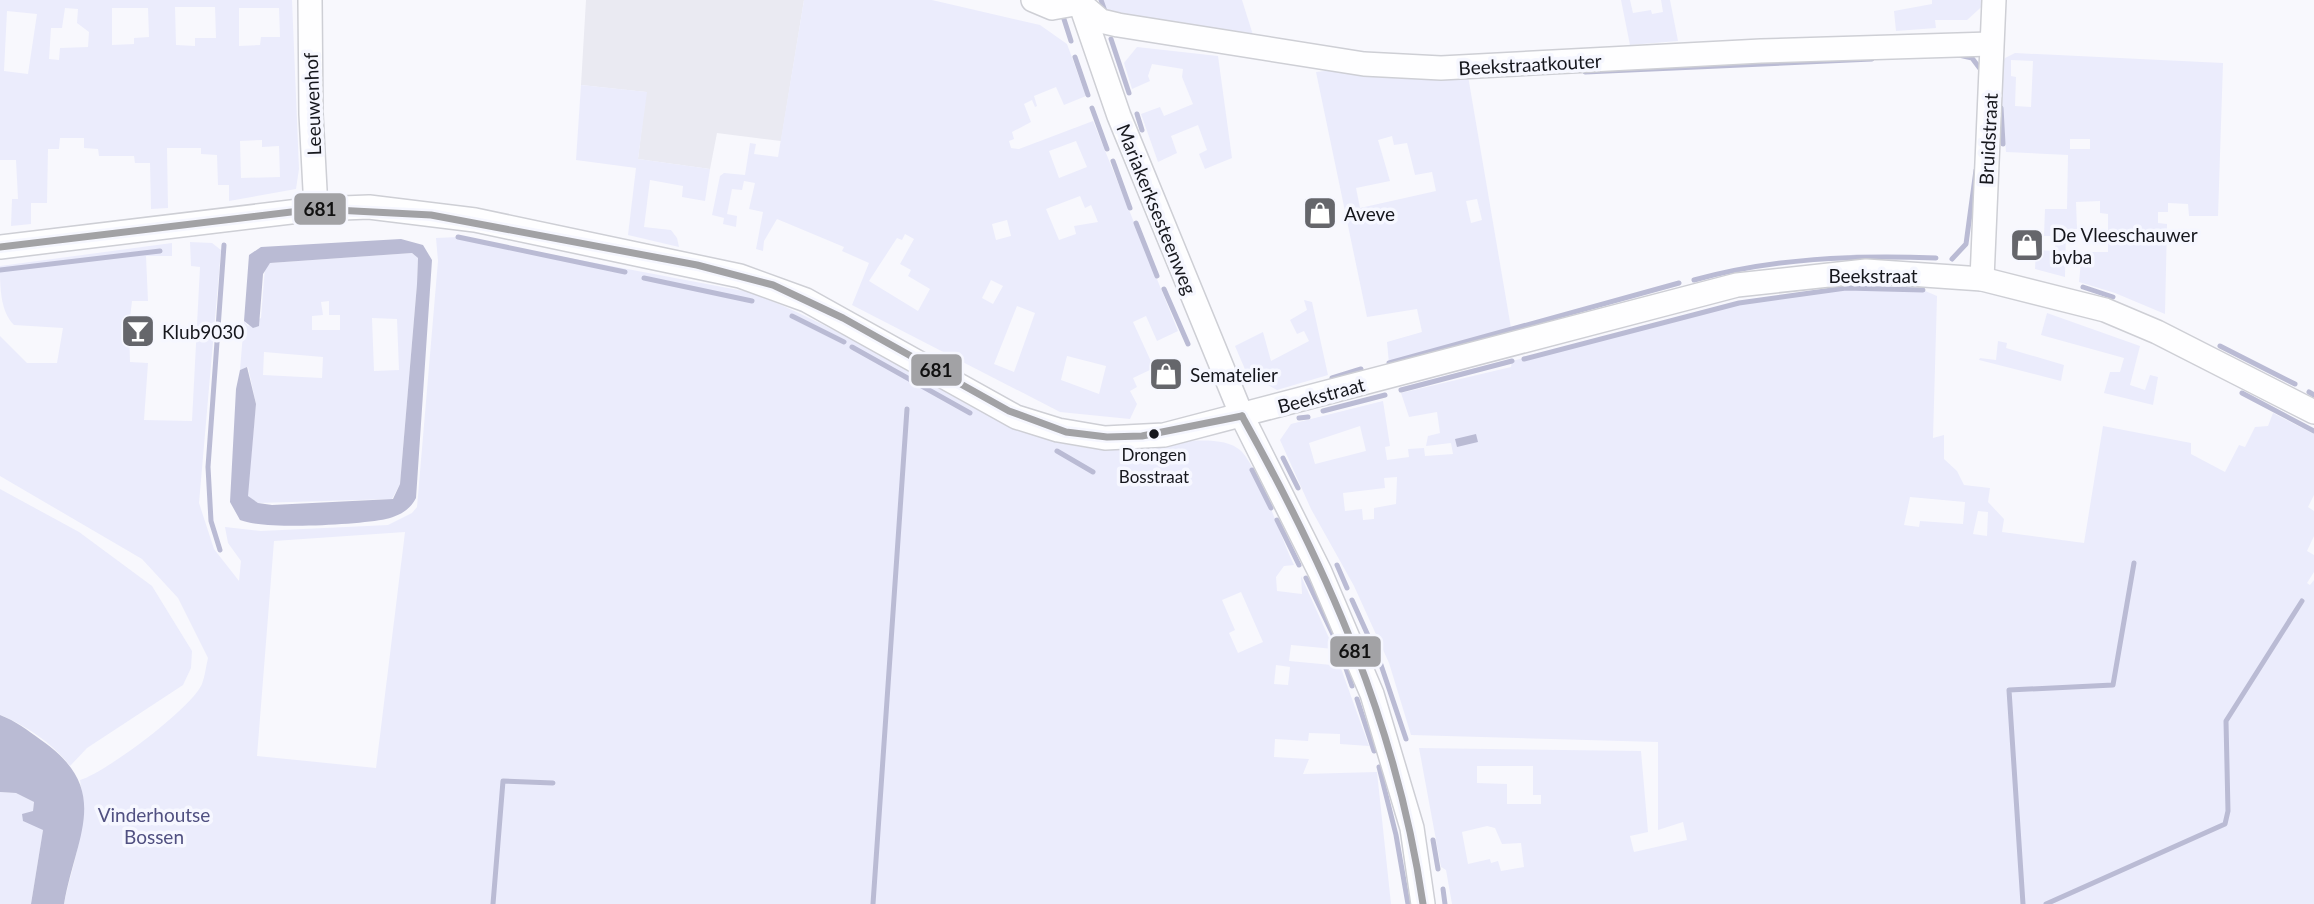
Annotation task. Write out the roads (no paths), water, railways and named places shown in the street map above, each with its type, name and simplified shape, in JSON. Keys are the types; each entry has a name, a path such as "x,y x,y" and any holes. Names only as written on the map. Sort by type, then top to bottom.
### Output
{"street":[{"name":"Leeuwenhof","path":"310,0 311,114 316,209"},
{"path":"1033,0 1052,8 1079,2"},
{"name":"Bruidstraat","path":"1982,279 1990,44 1994,0"},
{"name":"Beekstraatkouter","path":"1079,2 1101,21 1118,26 1364,64 1441,68 1761,51 1990,44"},
{"name":"Mariakerksesteenweg","path":"1079,2 1119,116 1242,416 1320,572 1372,694 1412,828 1423,904"},
{"name":"Beekstraat","path":"0,247 316,209 369,207 475,220 751,279 796,295 842,318 1016,417 1058,430 1105,438 1164,435 1737,285 1866,271 1982,279 2105,310 2157,332 2314,412"}],"waterway":[{"path":"1101,0 1106,14"},
{"path":"1063,16 1071,41"},
{"path":"1111,39 1129,93"},
{"path":"1959,55 1972,58 1981,70"},
{"path":"1075,57 1088,95"},
{"path":"1585,72 1872,59"},
{"path":"1092,108 1107,149"},
{"path":"2001,108 2003,144"},
{"path":"1137,114 1142,130"},
{"path":"1113,161 1130,208"},
{"path":"1952,259 1966,244 1976,170"},
{"path":"1136,223 1157,276"},
{"path":"458,237 625,272"},
{"path":"220,550 211,521 208,467 224,245"},
{"path":"0,270 160,251"},
{"path":"1694,280 1754,267 1814,260 1936,258"},
{"path":"644,278 752,301"},
{"path":"1389,363 1679,283"},
{"path":"2083,287 2113,297"},
{"path":"1524,359 1739,303 1846,288 1923,290"},
{"path":"1164,289 1188,344"},
{"path":"792,316 844,342"},
{"path":"2220,346 2295,384"},
{"path":"852,347 970,413"},
{"path":"1401,390 1512,361"},
{"path":"1332,378 1361,369"},
{"path":"2309,392 2314,395"},
{"path":"2242,393 2314,431"},
{"path":"1323,411 1385,395"},
{"path":"873,904 907,409"},
{"path":"1299,418 1308,417"},
{"path":"1057,451 1093,472"},
{"path":"1283,458 1298,488"},
{"path":"1252,470 1271,508"},
{"path":"1277,520 1299,565"},
{"path":"2023,904 2009,690 2113,685 2134,563"},
{"path":"1337,565 1347,588"},
{"path":"1306,578 1337,643"},
{"path":"1352,600 1380,662 1406,739"},
{"path":"2046,904 2225,824 2228,811 2226,721 2302,601"},
{"path":"1342,657 1352,686"},
{"path":"1357,699 1374,751"},
{"path":"1379,767 1396,835 1408,904"},
{"path":"493,904 503,781 553,783"},
{"path":"1433,840 1438,869"},
{"path":"1443,889 1445,904"}],"place":[{"name":"Aveve","path":"1320,213"},
{"name":"De Vleeschauwer bvba","path":"2027,245"},
{"name":"Klub9030","path":"138,331"},
{"name":"Sematelier","path":"1166,374"},
{"name":"Drongen Bosstraat","path":"1154,434"}],"park label":[{"name":"Vinderhoutse Bossen","path":"154,825"}]}
